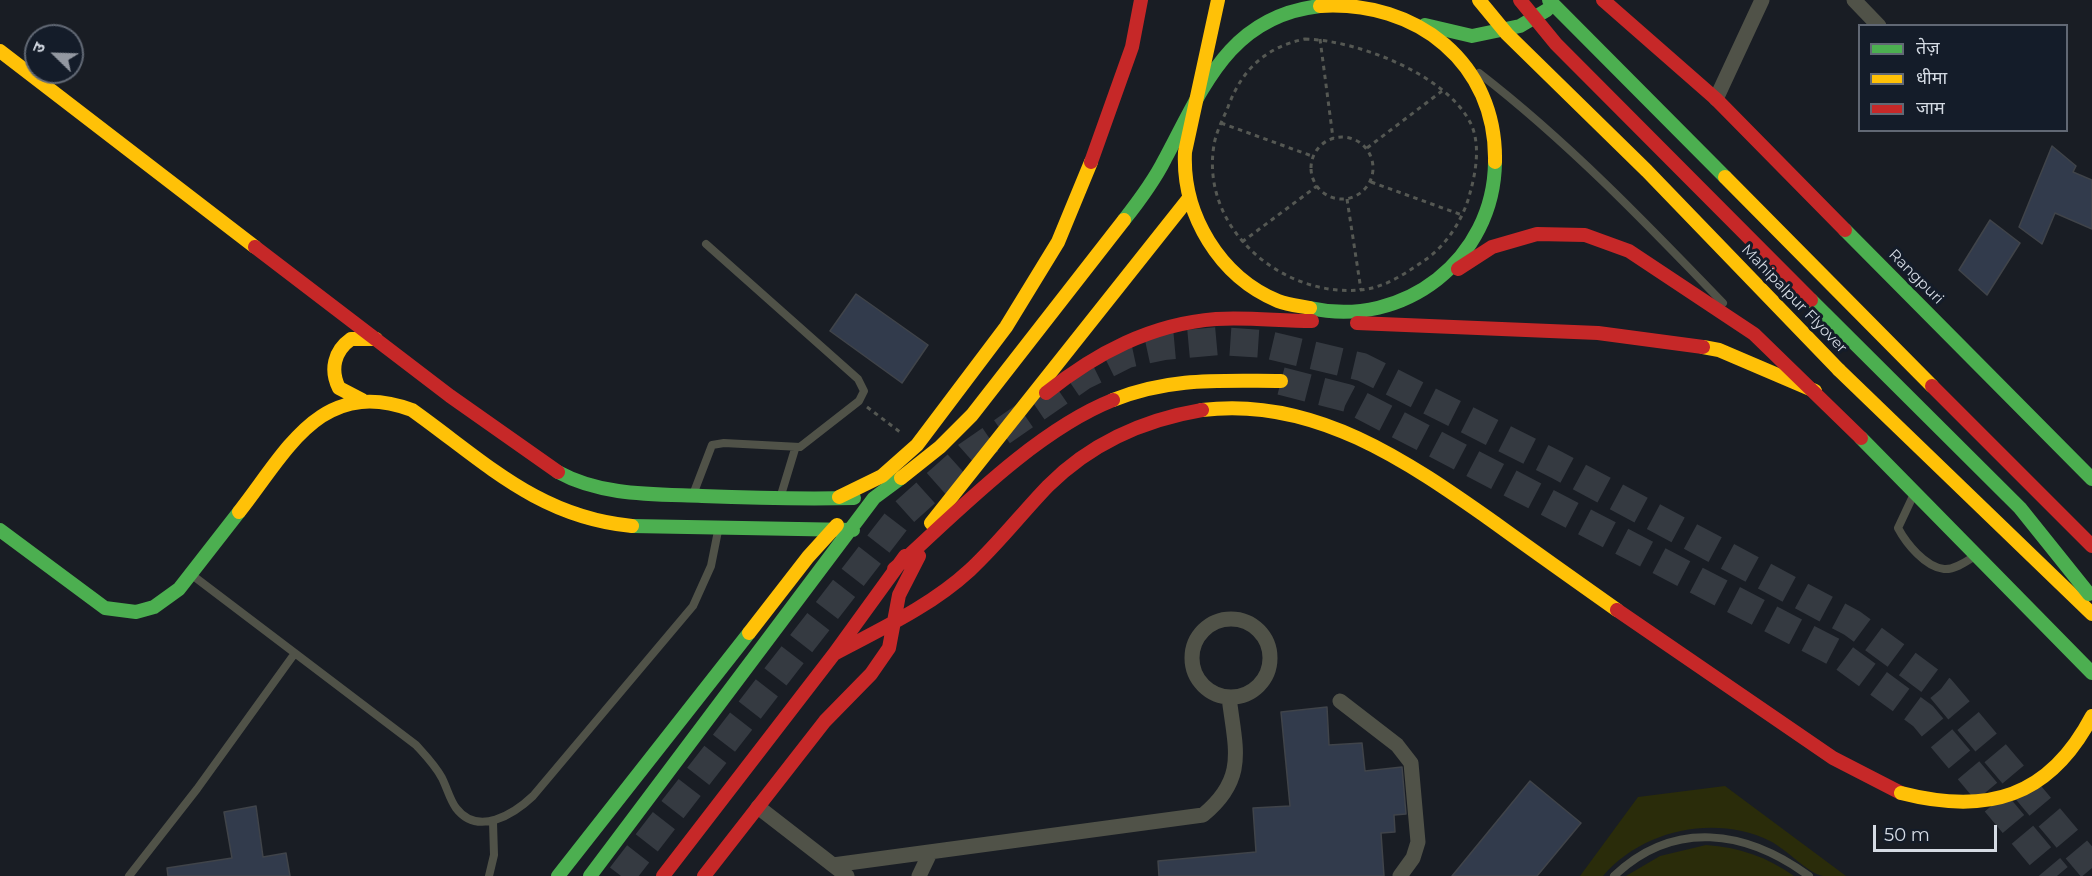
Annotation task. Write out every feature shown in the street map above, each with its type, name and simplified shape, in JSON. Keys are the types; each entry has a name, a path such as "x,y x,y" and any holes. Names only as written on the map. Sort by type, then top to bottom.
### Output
{"main road":[{"path":"839,498 882,476 917,445 1006,327 1058,242 1095,153 1132,47 1141,0"},
{"path":"1218,0 1197,98 1190,118 1184,158 1189,198 1196,217 1215,252 1243,282 1278,302 1316,313 1362,314 1394,305 1492,247 1514,239 1561,233 1585,236 1629,251 1754,334 1815,391 2092,673"},
{"name":"Mahipalpur Flyover","path":"1479,0 1507,34 1647,171 1839,370 2092,614"},
{"path":"1520,0 1556,44 1671,162 2020,508 2061,557 2092,600"},
{"path":"1549,0 2092,546"},
{"path":"1418,23 1472,36 1520,26 1564,0"},
{"name":"Rangpuri","path":"1603,0 1716,99 2092,479"},
{"path":"558,876 831,530 868,498 914,470 963,425 1153,180 1209,75 1225,54 1245,35 1267,21 1292,10 1318,4 1364,3 1395,12 1418,23 1458,56 1473,77 1490,117 1496,151 1495,177 1490,202 1481,226 1456,262 1431,285"},
{"path":"0,51 506,438 561,474 585,485 613,491 780,499 868,498"},
{"path":"663,876 834,654 894,569 1189,198"},
{"path":"1010,422 1074,369 1116,345 1164,327 1215,319 1586,333 1655,339 1719,350 1815,391"},
{"path":"362,400 339,388 333,370 341,349 350,339 362,337 376,339"},
{"path":"894,569 1014,460 1093,408 1134,392 1183,381 1281,381"},
{"path":"0,530 91,600 122,613 151,610 166,602 191,574 308,424 341,405 362,400 396,404 412,410 507,482 533,498 567,512 612,525 853,530"},
{"path":"834,654 924,605 969,571 1073,462 1102,442 1134,427 1168,416 1238,407 1273,410 1307,418 1340,430 1411,468 1717,680 1852,770 1901,793 1944,804 1988,802 2029,786 2064,759 2078,742 2092,716"},
{"path":"590,876 853,530 868,498"},
{"path":"705,875 825,721 871,674 889,648 899,595 910,569 936,532"}],"street":[{"path":"1716,99 1762,0"},
{"path":"1854,0 1877,24"},
{"path":"1231,618 1246,621 1259,630 1268,643 1271,658 1268,673 1259,686 1246,694 1229,697 1216,694 1203,686 1195,673 1192,658 1195,643 1203,630 1216,622 1231,618"},
{"path":"833,865 930,854 1203,815 1211,808 1235,773 1236,761 1229,697"},
{"path":"1340,701 1397,745 1411,763 1419,842 1413,858 1400,876"},
{"path":"758,807 847,876"},
{"path":"919,876 930,854"}],"lane":[{"path":"1458,56 1534,117 1635,212 1754,334"},
{"path":"706,243 862,383 864,391 858,401 795,449 780,499"},
{"path":"692,496 712,445 724,443 795,449"},
{"path":"1915,493 1899,528 1904,538 1927,561 1944,569 1960,565 1977,556"},
{"path":"191,574 416,745 432,762 456,808 466,817 479,822 493,822 520,809 533,796 693,606 711,566 719,529"},
{"path":"129,876 197,789 295,653"},
{"path":"489,876 494,855 493,822"},
{"path":"1614,876 1627,863 1658,847 1676,841 1712,837 1752,844 1769,851 1809,876"}],"path":[{"path":"1305,39 1320,39 1365,51 1407,67 1442,91 1470,122 1475,141 1476,172 1468,202 1462,215 1437,251 1400,277 1361,290 1326,289 1295,281 1264,264 1242,242 1225,214 1214,179 1214,146 1235,88 1254,64 1281,44 1305,39"},
{"path":"1320,39 1333,138"},
{"path":"1367,148 1442,91"},
{"path":"1221,123 1312,156"},
{"path":"1333,138 1353,138 1367,148 1374,164 1371,182 1357,196 1347,199 1326,195 1317,186 1311,172 1312,156 1323,144 1333,138"},
{"path":"1371,182 1462,215"},
{"path":"1242,242 1317,186"},
{"path":"1347,199 1361,290"},
{"path":"858,401 917,445"}],"green space":[{"path":"1725,786 1846,876 1817,874 1776,844 1749,833 1703,828 1680,831 1638,847 1619,860 1603,876 1580,876 1638,797"},
{"path":"1706,845 1752,854 1774,863 1794,876 1626,876 1660,856"}],"building":[{"path":"2052,146 2076,166 2073,172 2092,180 2092,229 2055,213 2042,244 2019,227"},
{"path":"1990,220 2020,243 1987,295 1959,270"},
{"path":"856,294 928,345 902,383 830,331"},
{"path":"1327,707 1329,745 1362,743 1365,771 1402,767 1406,814 1394,815 1395,832 1381,833 1384,876 1159,876 1158,861 1256,852 1253,808 1290,806 1281,712"},
{"path":"1530,781 1581,823 1537,876 1452,876"},
{"path":"256,806 263,857 286,853 290,876 168,876 167,868 232,858 224,812"}],"tunnel":[{"path":"621,876 901,515 968,455 1083,376 1127,354 1164,346 1219,341 1264,344 1362,367 1557,465 1852,623 1941,689 2092,868"},
{"path":"1281,381 1347,398 1840,655 1923,716 2057,876"}],"traffic: fast":[{"path":"1549,0 1725,177"},
{"path":"1124,220 1156,175 1207,82 1241,40 1263,24 1289,13 1320,6"},
{"path":"1425,25 1472,36 1520,26 1547,10"},
{"path":"1310,308 1345,312 1378,308 1410,297 1437,279 1461,256 1479,229 1491,197 1495,162"},
{"path":"1845,230 2092,479"},
{"path":"1811,300 2020,508 2089,594"},
{"path":"1861,438 2092,673"},
{"path":"558,472 592,486 628,492 740,497 854,498"},
{"path":"590,876 874,498 901,478"},
{"path":"0,530 105,608 136,612 154,607 179,589 239,512"},
{"path":"632,526 853,530"},
{"path":"558,876 749,633"}],"traffic: slow":[{"path":"1218,0 1185,152 1190,198 1198,221 1209,241 1222,260 1239,276 1257,290 1278,301 1310,308"},
{"path":"1479,0 1507,34 1647,171 1839,370"},
{"path":"1320,6 1355,7 1389,14 1419,27 1445,45 1466,68 1482,95 1492,127 1495,162"},
{"path":"0,51 255,247"},
{"path":"839,497 882,476 917,445 1006,327 1058,242 1091,162"},
{"path":"1725,177 1932,386"},
{"path":"931,523 1189,198"},
{"path":"901,478 940,447 972,415 1124,220"},
{"path":"362,400 339,388 334,368 335,361 341,349 351,339 376,339"},
{"path":"1703,347 1719,350 1815,391"},
{"path":"1839,370 2092,614"},
{"path":"1113,400 1155,387 1176,384 1216,381 1281,381"},
{"path":"239,512 273,466 309,425 330,411 353,403 380,402 412,410 489,467 540,499 599,521 632,526"},
{"path":"1202,410 1243,408 1283,413 1321,423 1358,438 1428,477 1617,610"},
{"path":"749,633 808,557 837,525"},
{"path":"1901,793 1961,802 1988,800 2013,794 2035,782 2056,766 2075,744 2092,716"}],"traffic: jam":[{"path":"1091,162 1132,47 1141,0"},
{"path":"1520,0 1556,44 1811,300"},
{"path":"1603,0 1716,99 1845,230"},
{"path":"1458,269 1492,247 1537,234 1585,235 1629,251 1754,334 1861,438"},
{"path":"255,247 450,396 558,472"},
{"path":"1046,393 1105,353 1169,327 1216,319 1312,321"},
{"path":"1357,323 1598,333 1703,347"},
{"path":"1932,386 2092,546"},
{"path":"894,569 970,499 1026,452 1055,431 1113,400"},
{"path":"834,654 905,616 955,583 990,550 1048,486 1082,457 1138,427 1202,410"},
{"path":"663,876 834,654 905,556"},
{"path":"704,876 825,721 871,674 889,648 899,595 919,556"},
{"path":"1617,610 1833,758 1901,793"}]}
